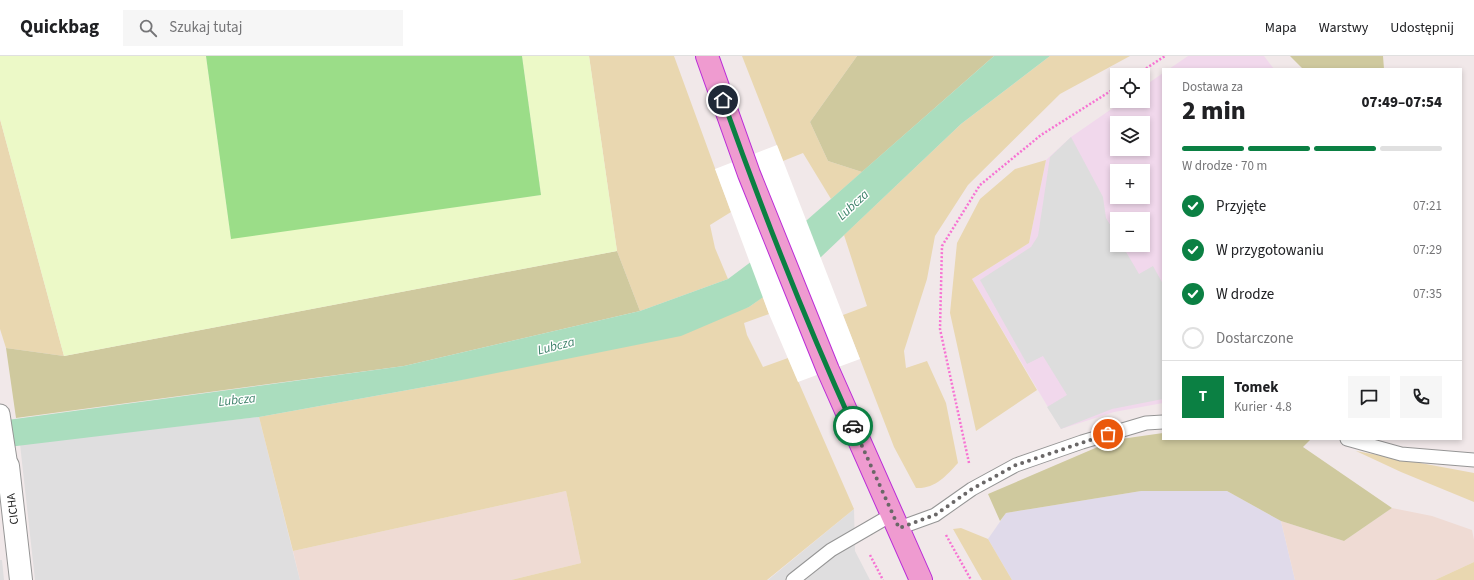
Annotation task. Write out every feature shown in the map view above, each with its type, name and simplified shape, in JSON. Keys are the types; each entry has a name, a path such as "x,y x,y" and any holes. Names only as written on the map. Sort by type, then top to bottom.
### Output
{"highway":[{"path":"707,56 749,174 828,370 921,580"},
{"path":"896,521 933,580"}],"street":[{"name":"CICHA","path":"0,414 22,580"}],"lane":[{"path":"793,580 831,550 896,521 935,515 972,489 1024,462 1146,423 1162,422"},
{"path":"1351,440 1401,454 1474,460"}],"path":[{"path":"1147,68 1165,56"},
{"path":"972,489 970,467 940,329 942,246 980,185 1041,135 1110,91"},
{"path":"935,515 971,580"}],"shaded area":[{"path":"0,56 206,56 231,238 541,195 522,56 589,56 617,251 64,356 0,119"},
{"path":"589,56 674,56 731,212 710,225 715,248 728,279 640,311 617,251"},
{"path":"742,56 857,56 810,122 828,161 862,172 831,199 803,153 783,161"},
{"path":"857,56 994,56 862,172 828,161 810,122"},
{"path":"1050,56 1130,56 1060,94 968,185 935,236 927,279 904,351 906,368 927,361 946,403 958,463 940,481 923,488 916,488 894,447 843,315 867,306 844,235 961,124"},
{"path":"1188,56 1264,56 1273,68 1170,68"},
{"path":"1290,56 1383,56 1384,68 1302,68"},
{"path":"1162,74 1162,403 1114,412 1061,429 972,279 1029,243 1046,160 1071,137 1113,108 1150,108 1150,82"},
{"path":"0,119 64,356 6,348 0,329"},
{"path":"1071,137 1103,197 1106,218 1110,225 1110,252 1126,252 1139,274 1153,266 1162,282 1162,399 1112,409 1061,429 1047,407 1067,395 1043,356 1027,364 980,280 1031,247 1038,236 1050,157"},
{"path":"1046,160 1029,243 972,279 1037,390 976,431 950,313 957,243 980,199 1015,169"},
{"path":"617,251 640,311 404,366 16,418 6,348 64,356"},
{"path":"763,297 769,314 744,323 747,335 763,367 788,358 854,509 767,580 511,580 581,563 566,491 293,551 259,417 452,382 749,307"},
{"path":"259,417 300,580 35,580 20,444"},
{"path":"1162,433 1162,440 1310,440 1303,447 1392,508 1344,541 1281,521 1227,491 1141,491 1006,513 1000,521 988,494 1114,440"},
{"path":"1356,451 1474,473 1474,502 1401,472"},
{"path":"566,491 581,563 511,580 300,580 293,551"},
{"path":"1141,491 1227,491 1281,521 1295,580 1012,580 988,539 1006,513"},
{"path":"1392,508 1432,516 1472,530 1474,540 1474,562 1435,580 1295,580 1281,521 1344,541"},
{"path":"854,509 855,551 870,580 768,580"},
{"path":"961,528 988,539 1012,580 982,580 953,529"},
{"path":"0,560 2,560 4,580 0,580"},
{"path":"1474,562 1474,580 1435,580"}],"green space":[{"path":"206,56 522,56 541,195 231,239"}],"water":[{"name":"Lubcza","path":"994,56 1050,56 961,124 821,257 749,307 681,336 452,382 259,417 0,448 0,421 404,366 640,311 728,279 807,220"}],"pier":[{"path":"777,145 860,359 798,382 769,314 715,169"}],"way so far":[{"path":"853,426 899,528 935,515 972,489 1016,465 1108,434"}],"route":[{"path":"723,100 749,174 828,370 853,426"}]}
